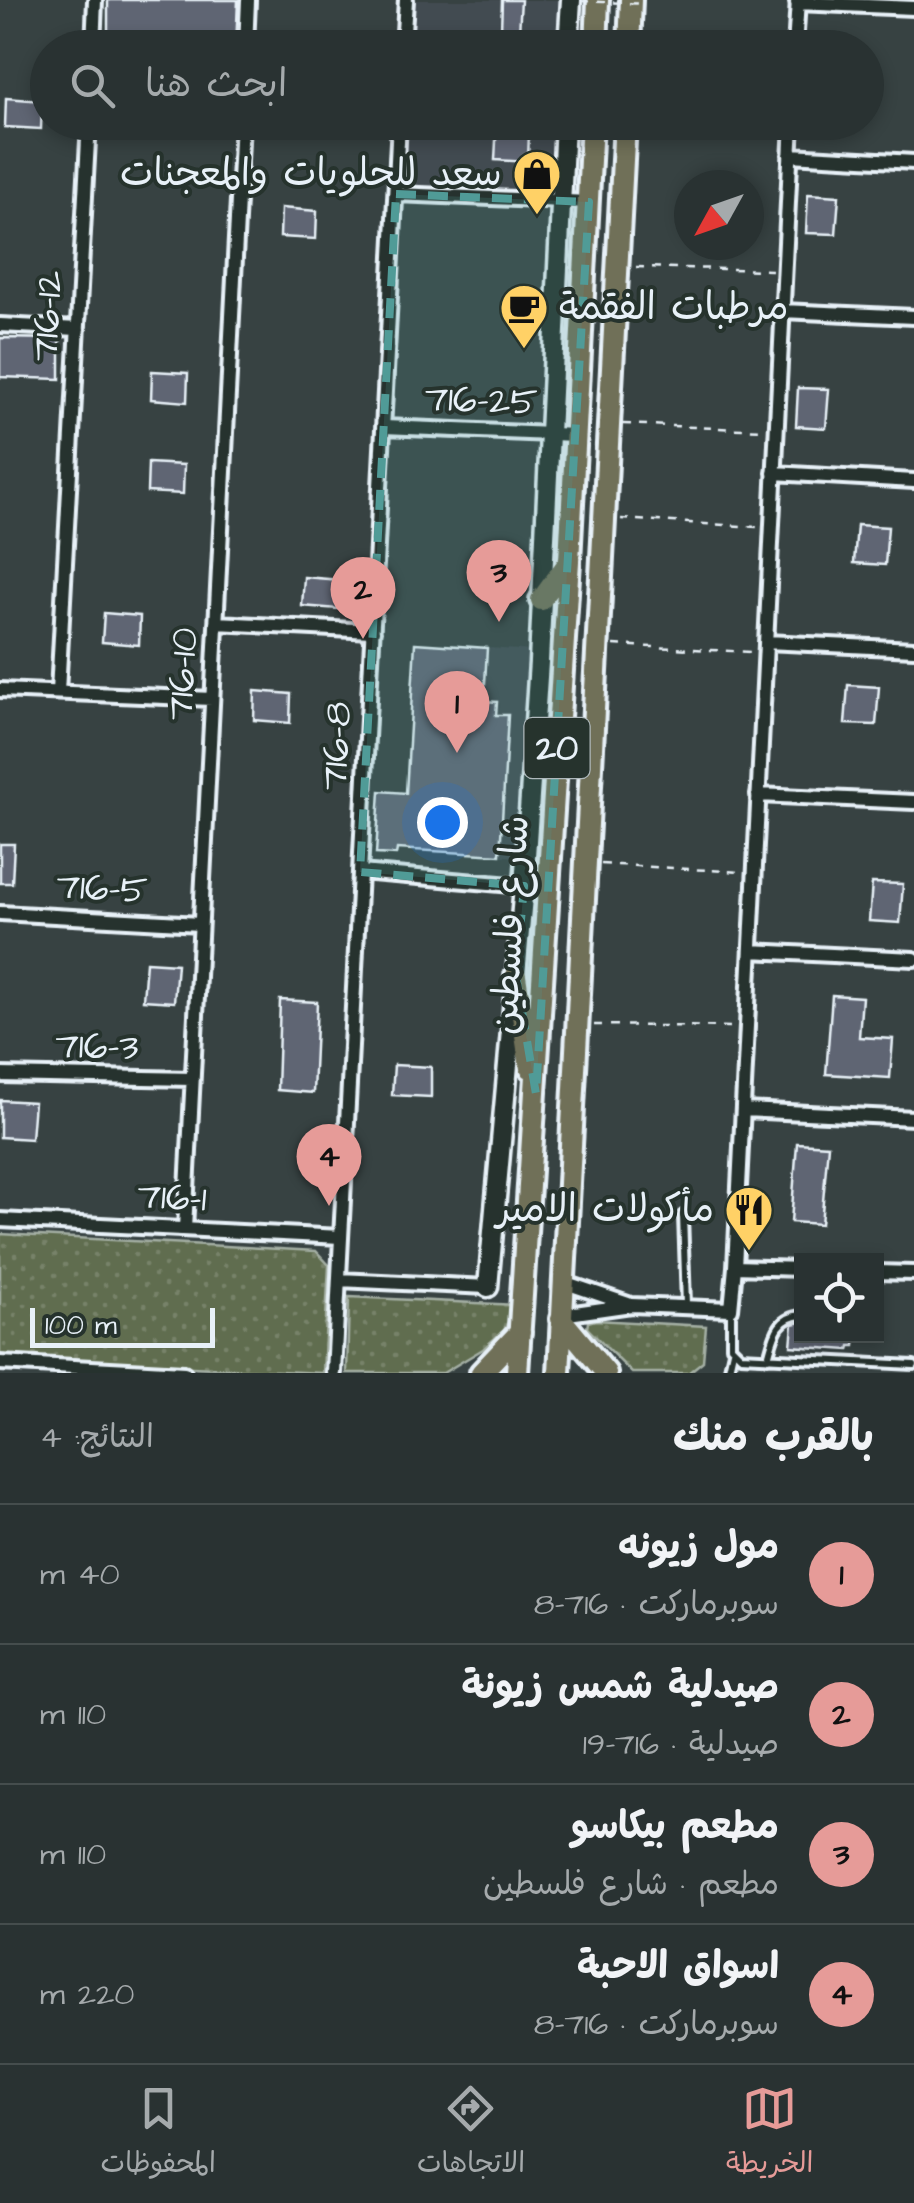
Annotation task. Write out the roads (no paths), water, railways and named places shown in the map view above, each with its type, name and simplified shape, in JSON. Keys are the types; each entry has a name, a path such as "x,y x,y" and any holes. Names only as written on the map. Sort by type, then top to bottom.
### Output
{"main road":[{"path":"597,30 598,0"},
{"path":"633,30 638,2"},
{"name":"شارع فلسطين","path":"517,1373 569,561 591,140"},
{"name":"شارع فلسطين","path":"558,1373 625,140"},
{"path":"541,600 569,561"},
{"path":"516,976 536,1094"},
{"path":"561,1318 606,1373"},
{"path":"481,1373 521,1330"}],"street":[{"path":"94,30 96,0"},
{"path":"247,30 248,0"},
{"path":"405,30 406,0"},
{"path":"569,30 570,0"},
{"path":"796,30 798,2 914,8"},
{"name":"716-12","path":"58,692 88,140"},
{"name":"716-10","path":"184,1228 241,140"},
{"name":"716-8","path":"334,1373 399,140"},
{"path":"339,1280 488,1288 524,886 564,140"},
{"path":"561,1318 631,1305 731,1309 791,140"},
{"path":"790,156 914,162"},
{"path":"396,194 588,202"},
{"path":"782,311 914,317"},
{"path":"0,325 78,328"},
{"name":"716-25","path":"384,427 576,435"},
{"path":"774,473 914,481"},
{"path":"216,623 373,630"},
{"path":"766,647 914,649"},
{"path":"0,690 212,700"},
{"path":"758,795 914,802"},
{"path":"360,872 524,886"},
{"name":"716-5","path":"0,913 200,924"},
{"path":"751,951 914,959"},
{"name":"716-3","path":"0,1074 192,1079"},
{"path":"743,1110 914,1118"},
{"name":"716-1","path":"0,1220 341,1237"},
{"path":"735,1267 794,1269"},
{"path":"884,1272 914,1273"},
{"path":"563,1282 631,1305"},
{"path":"0,1363 184,1373"}],"lane":[{"path":"683,1215 686,1307"},
{"path":"728,1373 734,1351 730,1341 731,1309"},
{"path":"768,1358 781,1322 794,1316"},
{"path":"734,1351 747,1357 914,1365"}],"place":[{"name":"سعد للحلويات والمعجنات","path":"537,216"},
{"name":"مرطبات الفقمة","path":"524,350"},
{"name":"مطعم بيكاسو","path":"499,622"},
{"name":"صيدلية شمس زيونة","path":"363,639"},
{"name":"مول زيونه","path":"457,753"},
{"name":"اسواق الاحبة","path":"329,1206"},
{"name":"مأكولات الامير","path":"749,1252"}]}
